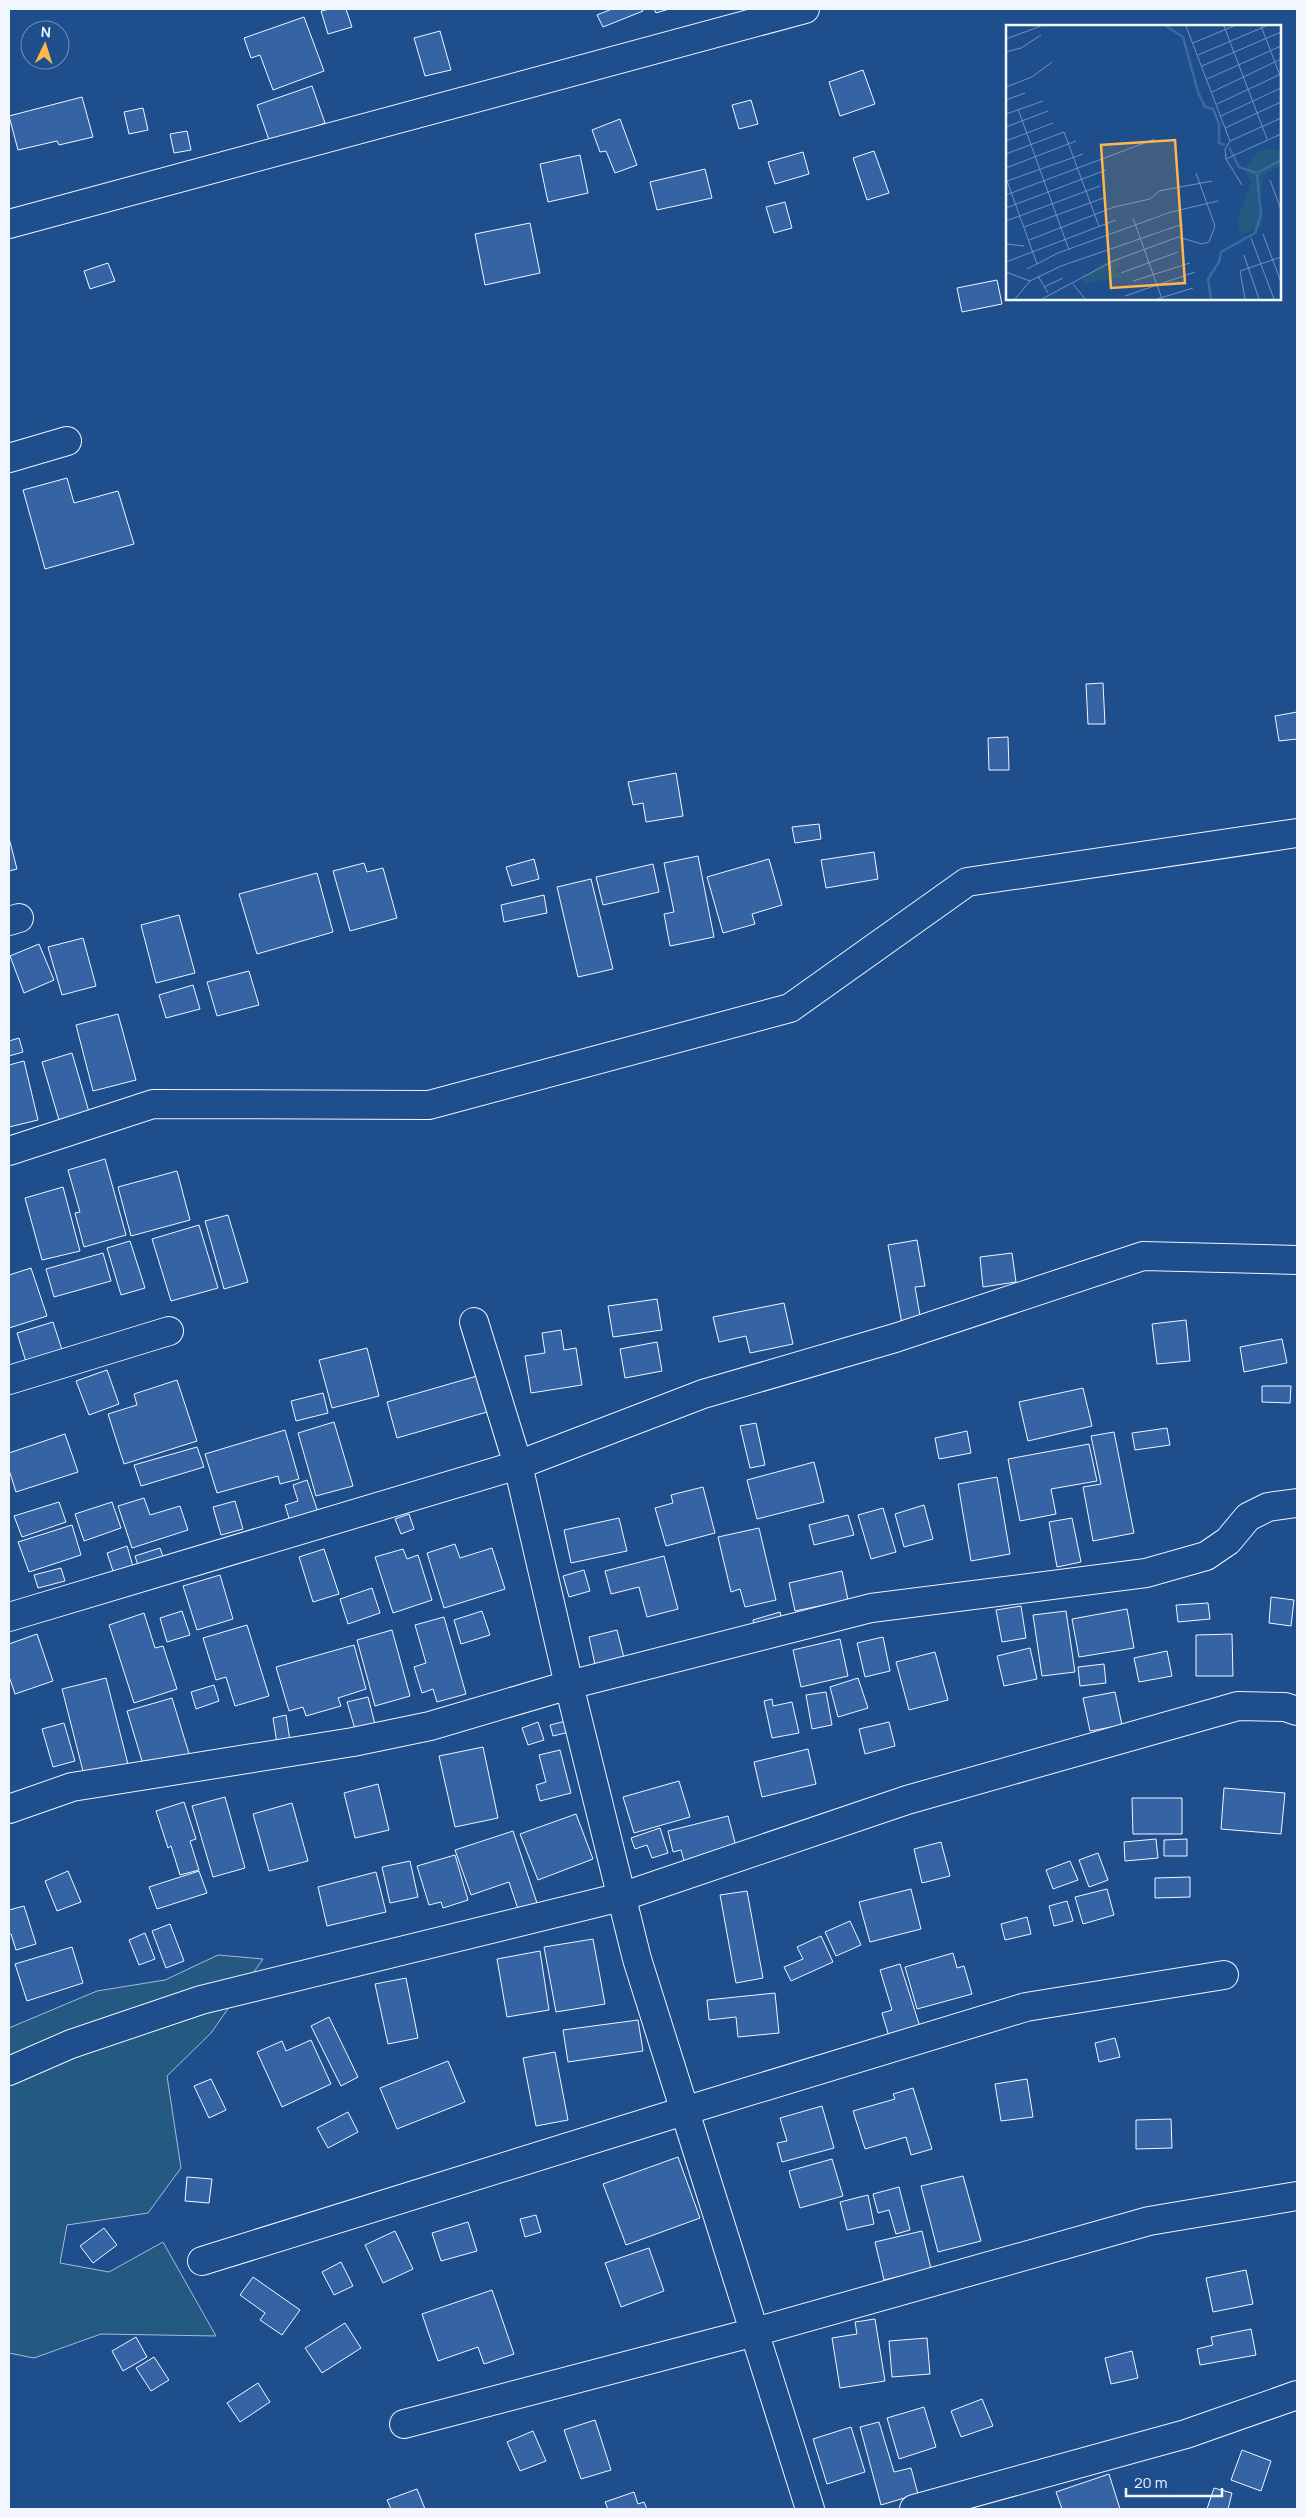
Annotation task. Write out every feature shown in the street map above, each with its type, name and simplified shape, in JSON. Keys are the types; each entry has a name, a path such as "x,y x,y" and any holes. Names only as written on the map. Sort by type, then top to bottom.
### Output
{"street":[{"path":"9,224 805,9"},
{"path":"9,458 67,441"},
{"path":"9,1150 153,1104 429,1105 790,1008 967,882 1297,833"},
{"path":"9,1617 518,1465 703,1394 895,1338 1143,1256 1297,1260"},
{"path":"474,1322 518,1465 621,1897 684,2110 810,2509"},
{"path":"9,1380 168,1331"},
{"path":"9,1809 72,1787 353,1742 430,1726 569,1685 871,1608 1146,1573 1206,1556 1228,1541 1248,1517 1268,1507 1297,1503"},
{"path":"9,2071 71,2044 201,2000 621,1897 907,1800 1238,1706 1285,1707 1297,1711"},
{"path":"202,2261 684,2110 1026,2007 1224,1974"},
{"path":"404,2424 755,2332 1150,2221 1297,2196"},
{"path":"914,2509 1186,2434 1297,2394"}],"shaded area":[{"path":"218,1955 263,1959 211,2033 167,2076 181,2168 148,2213 67,2225 60,2263 109,2272 163,2242 216,2336 101,2334 34,2358 9,2353 9,2028 97,1991 165,1980"}],"building":[{"path":"346,9 352,27 328,34 321,11"},
{"path":"612,9 642,9 643,11 603,27 597,15"},
{"path":"654,9 669,9 656,13"},
{"path":"304,17 324,71 273,90 260,55 251,58 244,38"},
{"path":"440,31 451,70 425,76 414,38"},
{"path":"863,70 875,104 840,116 829,82"},
{"path":"312,86 325,123 270,143 257,105"},
{"path":"82,97 93,137 59,145 57,141 18,150 9,116"},
{"path":"751,100 758,124 739,129 732,105"},
{"path":"143,108 148,130 129,134 124,112"},
{"path":"620,119 637,165 615,173 606,151 600,152 592,130"},
{"path":"187,131 191,150 174,153 170,134"},
{"path":"874,151 889,193 867,200 853,158"},
{"path":"803,152 809,174 775,184 768,162"},
{"path":"580,155 588,193 548,202 540,164"},
{"path":"705,169 712,198 657,210 650,182"},
{"path":"785,202 792,228 774,233 766,207"},
{"path":"530,223 540,273 485,285 475,234"},
{"path":"108,263 115,281 90,289 84,271"},
{"path":"997,280 1002,304 962,312 957,288"},
{"path":"67,478 74,503 118,491 134,544 45,569 23,490"},
{"path":"1103,683 1105,724 1088,724 1086,684"},
{"path":"1297,712 1297,739 1279,741 1275,716"},
{"path":"1008,737 1009,770 989,770 988,738"},
{"path":"676,773 683,816 646,822 643,803 633,805 628,782"},
{"path":"819,824 821,839 795,843 792,827"},
{"path":"9,838 17,869 9,871"},
{"path":"874,852 878,879 826,888 821,860"},
{"path":"698,856 714,937 670,946 664,914 674,912 664,863"},
{"path":"534,859 539,879 512,886 506,867"},
{"path":"769,859 782,905 752,914 755,924 723,933 707,877"},
{"path":"364,863 367,872 383,868 397,918 350,931 333,871"},
{"path":"653,864 659,892 603,905 596,877"},
{"path":"317,873 333,932 257,954 239,894"},
{"path":"591,879 613,969 578,977 557,887"},
{"path":"544,895 547,913 504,922 501,905"},
{"path":"179,915 195,973 156,983 141,925"},
{"path":"83,938 96,986 62,995 48,947"},
{"path":"39,944 54,980 24,993 10,956"},
{"path":"249,971 259,1005 217,1016 207,982"},
{"path":"193,985 200,1009 166,1018 159,995"},
{"path":"118,1014 136,1080 93,1091 76,1025"},
{"path":"19,1038 23,1052 9,1056 9,1041"},
{"path":"72,1053 89,1112 59,1120 42,1062"},
{"path":"24,1061 38,1120 9,1127 9,1065"},
{"path":"105,1159 126,1235 84,1247 75,1213 80,1212 68,1170"},
{"path":"177,1171 190,1220 131,1236 118,1187"},
{"path":"63,1187 80,1251 42,1260 25,1198"},
{"path":"228,1215 248,1282 224,1289 205,1221"},
{"path":"199,1225 218,1288 171,1301 152,1239"},
{"path":"917,1240 925,1286 915,1287 922,1327 903,1330 888,1245"},
{"path":"130,1241 145,1288 121,1295 107,1248"},
{"path":"103,1253 111,1281 54,1297 46,1269"},
{"path":"1012,1253 1016,1282 983,1287 980,1257"},
{"path":"31,1268 47,1316 9,1328 9,1275"},
{"path":"657,1299 662,1330 613,1337 608,1306"},
{"path":"784,1303 793,1344 750,1353 746,1336 719,1342 713,1317"},
{"path":"1186,1320 1190,1361 1157,1364 1152,1324"},
{"path":"53,1322 63,1353 27,1365 17,1333"},
{"path":"561,1330 564,1350 576,1348 582,1385 531,1393 525,1356 545,1353 542,1333"},
{"path":"1282,1339 1287,1363 1244,1372 1240,1347"},
{"path":"657,1342 662,1371 625,1378 620,1349"},
{"path":"367,1348 379,1396 332,1408 319,1360"},
{"path":"107,1370 119,1404 89,1415 76,1381"},
{"path":"477,1376 487,1412 397,1438 387,1402"},
{"path":"177,1380 197,1441 124,1464 108,1414 137,1405 134,1394"},
{"path":"1262,1386 1291,1386 1290,1403 1262,1402"},
{"path":"1083,1388 1092,1426 1028,1441 1019,1402"},
{"path":"323,1393 328,1413 296,1421 291,1401"},
{"path":"334,1422 353,1486 316,1496 298,1433"},
{"path":"756,1423 765,1465 750,1468 740,1426"},
{"path":"1167,1428 1170,1445 1135,1450 1132,1433"},
{"path":"285,1430 299,1479 280,1484 278,1476 217,1493 205,1454"},
{"path":"967,1431 971,1453 939,1459 935,1438"},
{"path":"1114,1432 1134,1533 1093,1541 1083,1487 1101,1484 1091,1436"},
{"path":"65,1434 78,1472 16,1492 9,1470 9,1453"},
{"path":"1089,1444 1097,1481 1051,1489 1056,1514 1020,1521 1008,1459"},
{"path":"197,1447 204,1467 141,1486 134,1465"},
{"path":"814,1462 824,1502 757,1519 747,1480"},
{"path":"997,1477 1010,1554 971,1561 958,1484"},
{"path":"307,1480 319,1515 291,1525 285,1505 298,1501 293,1485"},
{"path":"703,1487 715,1533 666,1546 655,1508 673,1503 671,1495"},
{"path":"144,1498 150,1515 180,1506 188,1530 132,1548 118,1506"},
{"path":"235,1501 243,1529 221,1535 213,1507"},
{"path":"59,1502 66,1522 22,1537 14,1516"},
{"path":"112,1502 121,1528 84,1541 75,1514"},
{"path":"924,1505 933,1539 904,1547 895,1514"},
{"path":"883,1508 896,1552 871,1559 858,1515"},
{"path":"409,1514 414,1529 401,1534 395,1519"},
{"path":"848,1515 854,1535 814,1545 809,1525"},
{"path":"619,1518 627,1551 571,1563 564,1530"},
{"path":"1072,1518 1081,1562 1057,1567 1049,1522"},
{"path":"72,1525 81,1555 29,1572 18,1542"},
{"path":"759,1528 776,1600 745,1607 740,1589 731,1592 718,1537"},
{"path":"455,1544 460,1558 492,1548 505,1589 444,1608 427,1553"},
{"path":"127,1546 135,1573 116,1580 107,1553"},
{"path":"160,1548 166,1565 140,1572 135,1556"},
{"path":"324,1549 339,1594 313,1602 299,1557"},
{"path":"403,1549 407,1559 418,1555 432,1600 393,1613 375,1557"},
{"path":"664,1556 678,1609 647,1617 639,1587 611,1594 605,1571"},
{"path":"61,1568 65,1581 38,1588 34,1575"},
{"path":"584,1570 590,1591 569,1597 563,1576"},
{"path":"842,1571 848,1600 795,1611 789,1583"},
{"path":"220,1575 233,1619 197,1630 183,1586"},
{"path":"372,1588 380,1613 348,1624 340,1599"},
{"path":"1271,1597 1294,1600 1291,1626 1269,1623"},
{"path":"1208,1603 1210,1619 1178,1622 1176,1605"},
{"path":"1021,1606 1026,1638 1002,1642 996,1610"},
{"path":"1127,1609 1134,1648 1079,1657 1072,1619"},
{"path":"182,1611 190,1635 167,1642 160,1618"},
{"path":"482,1611 490,1635 461,1644 454,1620"},
{"path":"1066,1611 1075,1672 1042,1676 1033,1615"},
{"path":"780,1612 783,1625 756,1633 753,1620"},
{"path":"144,1613 155,1648 163,1646 177,1689 134,1703 109,1625"},
{"path":"444,1617 466,1694 437,1702 433,1689 422,1693 414,1667 426,1663 415,1625"},
{"path":"247,1625 269,1696 235,1706 226,1677 216,1680 203,1638"},
{"path":"392,1630 410,1696 375,1706 357,1640"},
{"path":"617,1630 625,1662 596,1669 589,1637"},
{"path":"37,1634 53,1681 15,1694 9,1676 9,1644"},
{"path":"1232,1634 1233,1676 1196,1676 1196,1635"},
{"path":"883,1637 890,1671 865,1677 857,1643"},
{"path":"840,1639 848,1676 801,1687 793,1650"},
{"path":"354,1645 366,1689 338,1698 341,1706 306,1716 303,1707 289,1711 276,1667"},
{"path":"1030,1648 1037,1679 1004,1686 997,1656"},
{"path":"1167,1651 1172,1676 1139,1682 1134,1658"},
{"path":"935,1652 948,1700 909,1710 896,1662"},
{"path":"1104,1664 1106,1683 1080,1686 1078,1667"},
{"path":"106,1678 129,1768 85,1779 62,1689"},
{"path":"858,1678 868,1708 838,1717 830,1687"},
{"path":"214,1685 219,1701 196,1709 191,1692"},
{"path":"826,1692 832,1725 812,1729 806,1695"},
{"path":"1115,1692 1122,1725 1090,1731 1083,1698"},
{"path":"368,1697 375,1724 355,1729 347,1702"},
{"path":"172,1698 190,1757 145,1771 127,1711"},
{"path":"772,1699 773,1706 792,1702 799,1733 772,1738 764,1701"},
{"path":"286,1715 291,1747 278,1750 273,1718"},
{"path":"566,1721 569,1732 553,1736 550,1725"},
{"path":"538,1722 544,1740 528,1745 522,1728"},
{"path":"889,1722 895,1746 865,1754 859,1729"},
{"path":"64,1723 75,1761 53,1767 42,1729"},
{"path":"483,1747 498,1818 455,1827 439,1756"},
{"path":"808,1749 816,1784 762,1797 754,1762"},
{"path":"560,1750 571,1793 540,1801 536,1785 546,1782 539,1755"},
{"path":"679,1781 690,1817 634,1833 623,1797"},
{"path":"378,1784 389,1830 355,1838 344,1793"},
{"path":"1224,1788 1285,1793 1281,1834 1221,1829"},
{"path":"225,1797 245,1868 213,1877 192,1806"},
{"path":"1132,1798 1182,1798 1182,1834 1133,1834"},
{"path":"184,1802 196,1839 190,1841 199,1870 180,1875 171,1846 168,1848 156,1811"},
{"path":"292,1803 308,1861 269,1871 253,1814"},
{"path":"576,1814 593,1859 538,1880 520,1834"},
{"path":"728,1816 738,1854 686,1868 681,1850 673,1852 668,1831"},
{"path":"660,1828 668,1853 652,1858 647,1845 635,1849 631,1838"},
{"path":"513,1831 537,1903 518,1909 509,1882 471,1895 455,1850"},
{"path":"1156,1839 1158,1858 1125,1861 1124,1842"},
{"path":"1187,1839 1187,1856 1164,1856 1164,1840"},
{"path":"941,1842 950,1876 922,1883 914,1849"},
{"path":"1098,1853 1108,1880 1089,1887 1079,1860"},
{"path":"455,1855 468,1900 443,1908 441,1902 429,1905 417,1866"},
{"path":"410,1861 418,1897 390,1903 382,1867"},
{"path":"1070,1861 1078,1880 1053,1889 1046,1870"},
{"path":"68,1871 81,1902 57,1911 45,1881"},
{"path":"199,1871 207,1893 157,1909 149,1887"},
{"path":"376,1872 386,1912 327,1926 318,1887"},
{"path":"1190,1877 1190,1897 1155,1898 1155,1878"},
{"path":"911,1889 921,1929 870,1942 859,1902"},
{"path":"1107,1889 1114,1915 1083,1924 1075,1897"},
{"path":"747,1891 763,1978 736,1983 720,1895"},
{"path":"1067,1901 1073,1921 1054,1926 1049,1906"},
{"path":"24,1906 36,1944 16,1950 11,1934 9,1934 9,1910"},
{"path":"1027,1917 1031,1934 1005,1940 1001,1924"},
{"path":"850,1921 861,1945 836,1956 825,1932"},
{"path":"170,1924 184,1961 166,1968 152,1931"},
{"path":"145,1933 155,1959 139,1965 129,1940"},
{"path":"821,1936 833,1962 791,1981 784,1967 803,1959 797,1947"},
{"path":"593,1939 605,2004 556,2012 544,1947"},
{"path":"72,1947 83,1983 27,2001 15,1964"},
{"path":"540,1951 549,2010 507,2017 497,1959"},
{"path":"953,1953 957,1968 964,1966 972,1994 917,2009 905,1967"},
{"path":"900,1964 921,2030 890,2040 882,2013 892,2010 880,1970"},
{"path":"406,1978 418,2038 388,2044 375,1984"},
{"path":"775,1993 779,2033 738,2037 736,2017 709,2020 707,2000"},
{"path":"329,2017 358,2077 341,2086 311,2026"},
{"path":"638,2020 643,2051 568,2062 563,2030"},
{"path":"1115,2038 1120,2057 1099,2062 1095,2043"},
{"path":"311,2040 331,2084 282,2107 257,2052 282,2041 286,2051"},
{"path":"555,2052 568,2120 536,2126 523,2058"},
{"path":"448,2061 465,2102 397,2129 380,2088"},
{"path":"211,2079 226,2110 209,2118 194,2086"},
{"path":"1027,2079 1033,2117 1001,2121 995,2084"},
{"path":"913,2088 932,2149 911,2155 906,2137 865,2149 853,2111 895,2099 893,2094"},
{"path":"822,2106 834,2148 782,2162 777,2143 787,2141 780,2118"},
{"path":"348,2112 358,2132 328,2148 317,2128"},
{"path":"1171,2119 1172,2148 1136,2149 1136,2120"},
{"path":"678,2157 700,2218 626,2245 603,2184"},
{"path":"832,2159 843,2196 800,2208 789,2171"},
{"path":"963,2176 981,2241 938,2252 921,2186"},
{"path":"187,2177 212,2179 209,2203 185,2201"},
{"path":"899,2187 910,2230 896,2234 889,2210 878,2213 873,2194"},
{"path":"868,2195 874,2224 847,2230 840,2202"},
{"path":"536,2215 541,2232 525,2237 520,2219"},
{"path":"468,2222 477,2251 441,2261 432,2233"},
{"path":"104,2228 117,2245 93,2263 80,2246"},
{"path":"395,2231 413,2269 383,2283 365,2245"},
{"path":"922,2231 931,2269 884,2280 875,2242"},
{"path":"649,2248 664,2291 621,2307 605,2263"},
{"path":"341,2262 353,2286 334,2295 322,2272"},
{"path":"1246,2270 1253,2304 1213,2312 1206,2278"},
{"path":"253,2277 300,2310 282,2335 260,2320 265,2313 240,2295"},
{"path":"492,2290 514,2354 484,2364 478,2347 438,2361 422,2314"},
{"path":"875,2319 885,2381 840,2388 832,2338 857,2334 855,2322"},
{"path":"345,2323 361,2348 322,2373 305,2348"},
{"path":"1251,2329 1256,2355 1200,2365 1197,2349 1213,2345 1211,2337"},
{"path":"136,2337 147,2357 123,2371 112,2351"},
{"path":"927,2338 930,2374 892,2377 889,2341"},
{"path":"1132,2351 1138,2378 1111,2384 1105,2358"},
{"path":"154,2357 169,2380 151,2391 136,2368"},
{"path":"258,2383 270,2402 240,2422 227,2403"},
{"path":"982,2399 993,2426 961,2437 951,2411"},
{"path":"924,2407 936,2447 899,2459 887,2418"},
{"path":"595,2420 611,2470 581,2479 564,2430"},
{"path":"879,2422 894,2472 911,2468 918,2494 881,2505 860,2427"},
{"path":"851,2427 865,2472 827,2484 813,2439"},
{"path":"533,2431 546,2461 520,2471 507,2442"},
{"path":"1242,2450 1271,2461 1261,2491 1231,2480"},
{"path":"1109,2474 1120,2509 1062,2509 1056,2492"},
{"path":"1214,2488 1232,2493 1228,2509 1207,2509"},
{"path":"417,2489 425,2509 391,2509 387,2500"},
{"path":"634,2492 638,2504 644,2502 647,2509 608,2509 605,2502"}]}
